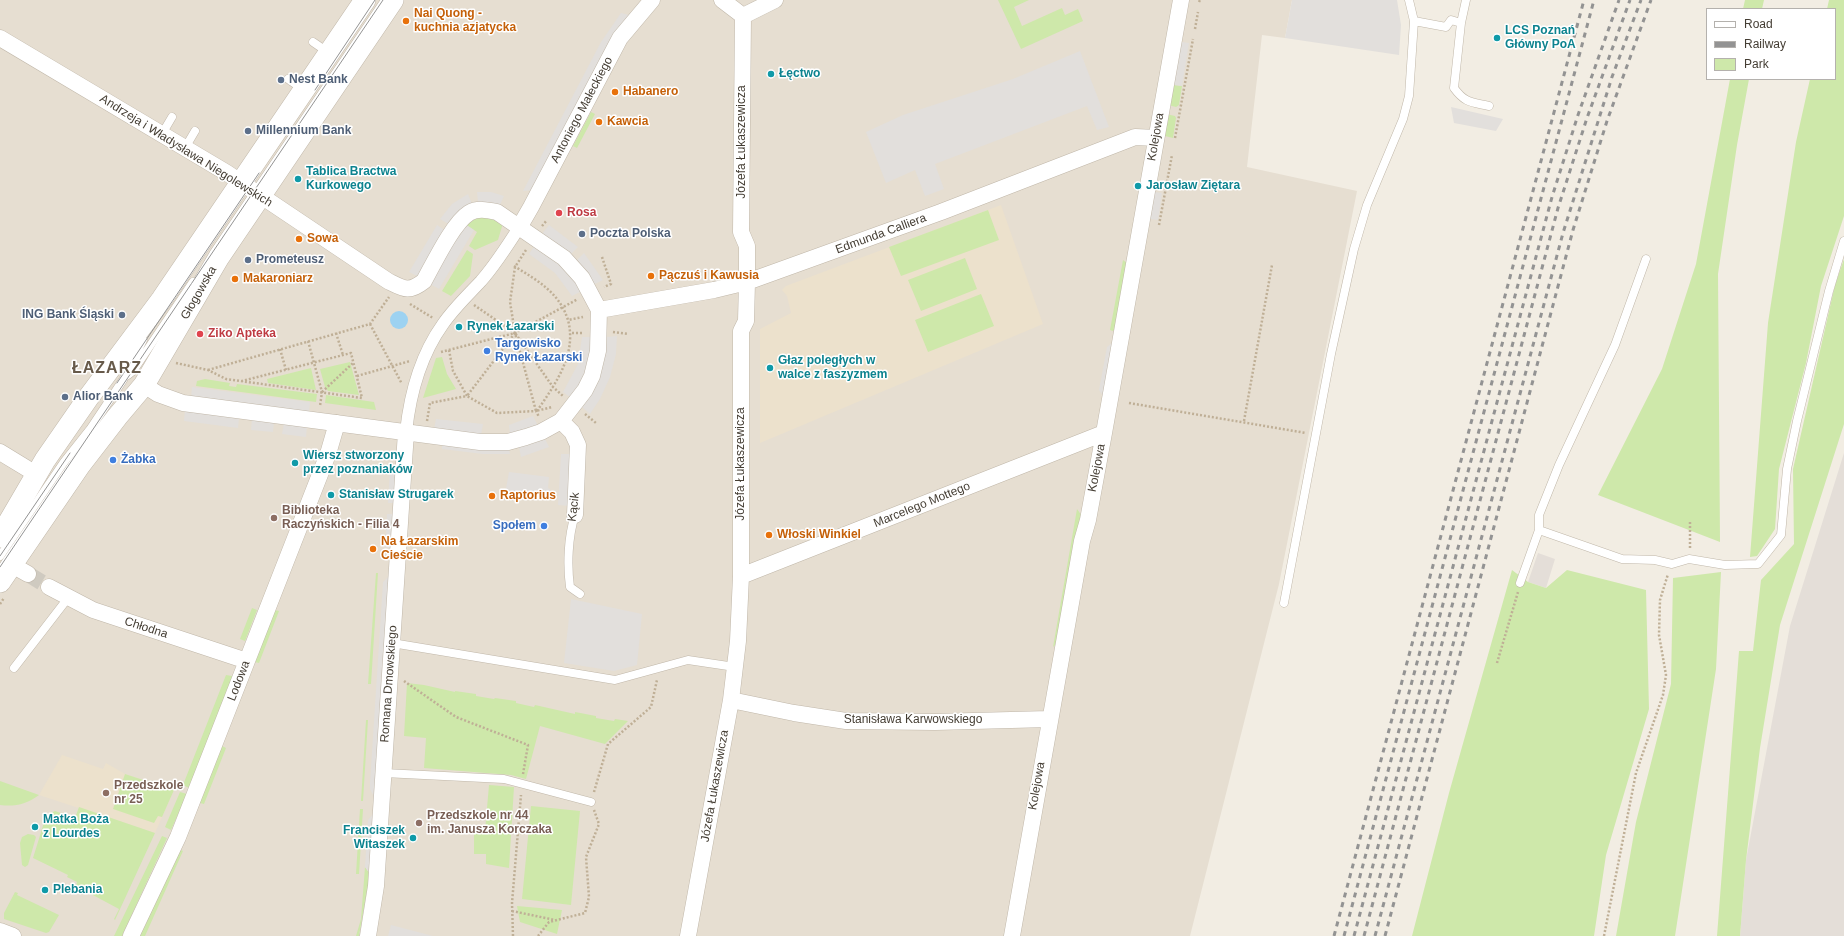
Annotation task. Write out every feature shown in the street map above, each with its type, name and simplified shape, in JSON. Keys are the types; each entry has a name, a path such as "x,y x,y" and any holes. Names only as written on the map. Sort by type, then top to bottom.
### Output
{"street":[{"name":"Głogowska","path":"0,537 36,474 83,404 162,299 241,183 296,84 321,48 365,0"},
{"name":"Głogowska","path":"0,582 80,465 144,385 219,258 393,0"},
{"name":"Antoniego Małeckiego","path":"520,226 620,38 652,0"},
{"path":"722,0 743,16 775,0"},
{"name":"Kolejowa","path":"1012,936 1049,719 1082,541 1088,520 1104,433 1181,0"},
{"name":"Józefa Łukaszewicza","path":"688,936 731,700 738,641 741,576 741,331 746,321 747,282 747,246 741,232 743,16"},
{"name":"Andrzeja i Władysława Niegolewskich","path":"0,38 162,134 241,183 390,287"},
{"name":"Edmunda Calliera","path":"599,310 714,290 747,282 941,212 1136,137 1156,138"},
{"path":"144,385 158,394 183,403 495,442 526,438 561,421 568,401 585,390 592,376 598,351 592,332 599,310 590,293 572,265 520,226 497,212 483,209 470,213 458,222 424,281 415,288 404,289 390,287"},
{"path":"406,432 416,378 425,356 442,324 499,258 520,226"},
{"name":"Kącik","path":"561,421 572,432 578,445 575,515"},
{"name":"Lodowa","path":"131,936 178,837 328,454 337,423"},
{"name":"Romana Dmowskiego","path":"368,936 376,886 406,432"},
{"name":"Marcelego Mottego","path":"741,576 1104,433"},
{"path":"0,452 36,474"},
{"name":"Chłodna","path":"49,587 93,610 247,661"},
{"name":"Stanisława Karwowskiego","path":"731,700 794,713 846,721 934,722 1049,719"},
{"path":"0,931 13,936"}],"lane":[{"path":"1284,603 1354,249 1367,205 1403,119 1409,96 1414,21 1408,0"},
{"path":"1466,0 1461,23 1454,88 1461,98 1468,102 1489,106"},
{"path":"1414,21 1446,27 1451,20 1461,23"},
{"path":"162,134 172,117"},
{"path":"185,148 195,131"},
{"path":"1539,530 1622,559 1655,560 1672,564 1690,558 1725,565 1758,564 1781,535 1787,469 1797,421 1829,291 1844,241"},
{"path":"123,380 133,371 200,272 219,258"},
{"path":"1520,583 1539,530 1539,515 1559,465 1615,345 1646,259"},
{"path":"13,565 71,452 91,428 123,380 162,299"},
{"path":"80,465 91,428"},
{"name":"Kącik","path":"575,515 572,525 568,575 570,587 580,594"},
{"path":"14,668 68,598"},
{"path":"392,642 615,680 688,660 735,667"},
{"path":"384,773 504,779 591,802"}],"path":[{"path":"1194,29 1198,12"},
{"path":"1175,138 1193,39"},
{"path":"1160,225 1172,155"},
{"path":"546,429 536,412 515,333 510,302 514,267 534,236 547,220"},
{"path":"357,376 425,356 515,333 563,306 610,284 602,257"},
{"path":"499,258 543,284 563,306 572,333 568,359 553,387 536,412"},
{"path":"1244,421 1272,265"},
{"path":"208,370 370,324 390,287"},
{"path":"464,298 515,333 553,387 596,423"},
{"path":"404,301 442,324"},
{"path":"568,320 583,316 584,321"},
{"path":"370,324 411,401"},
{"path":"584,327 592,332"},
{"path":"572,333 612,332 628,334"},
{"path":"336,333 343,355"},
{"path":"426,434 430,403 466,396 515,333"},
{"path":"308,341 322,392 321,403"},
{"path":"280,349 286,370"},
{"path":"449,350 453,371 466,396 497,413 536,412 568,401"},
{"path":"175,363 208,370 226,379 362,398 351,353 242,381"},
{"path":"322,392 354,363"},
{"path":"1129,403 1244,421 1316,435"},
{"path":"1690,522 1690,558"},
{"path":"1604,936 1636,773 1663,696 1666,675 1659,635 1660,600 1672,564"},
{"path":"1497,663 1515,608 1520,583"},
{"path":"538,936 549,922 586,914 590,897 586,857 599,824 591,802 608,744 652,706 660,668"},
{"path":"402,679 456,717 528,745 522,784 512,911 514,936"},
{"path":"512,911 556,920"}],"shaded area":[{"path":"0,0 1292,0 1285,38 1262,35 1247,167 1357,191 1279,584 1190,936 0,936"},
{"path":"1292,0 1397,0 1401,25 1399,55 1285,38"},
{"path":"621,13 633,16 535,190 523,191 601,42"},
{"path":"1182,42 1189,43 1182,86 1174,85 1171,87"},
{"path":"1080,51 1109,127 1097,130 1087,106 935,164 944,189 925,196 915,170 886,183 866,132 903,115 1013,79"},
{"path":"1451,107 1503,119 1496,131 1454,123"},
{"path":"477,192 491,192 504,196 500,205 489,202 478,202"},
{"path":"1155,192 1162,193 1158,220 1150,219"},
{"path":"468,194 472,204 450,225 440,219 452,204"},
{"path":"1001,205 1043,324 760,443 760,329 791,313 787,296 782,290 786,286"},
{"path":"465,224 474,230 439,289 430,284"},
{"path":"437,225 446,231 419,277 409,272"},
{"path":"549,225 578,247 570,255 542,234"},
{"path":"535,245 554,258 570,274 582,291 572,296 555,273 529,254"},
{"path":"584,253 603,280 593,285 576,261"},
{"path":"617,336 616,354 610,377 600,399 590,414 582,407 606,337"},
{"path":"582,337 593,337 592,351 583,379 571,398 563,392 578,364"},
{"path":"1113,342 1103,396 1099,390 1107,347"},
{"path":"192,387 310,402 309,413 191,398"},
{"path":"185,410 239,418 238,428 184,421"},
{"path":"533,416 538,426 510,435 509,425"},
{"path":"252,419 274,422 273,432 251,430"},
{"path":"436,419 483,424 481,435 434,429"},
{"path":"284,423 307,426 306,437 282,434"},
{"path":"544,437 549,447 521,457 519,447"},
{"path":"442,444 509,449 510,454 483,454 442,449"},
{"path":"1844,453 1844,936 1740,936 1746,860 1790,626"},
{"path":"561,454 572,454 569,506 558,505"},
{"path":"390,469 396,469 394,503 388,503"},
{"path":"509,472 549,477 548,488 550,489 550,497 505,494"},
{"path":"387,514 393,514 391,548 385,547"},
{"path":"1538,553 1555,559 1546,588 1528,582"},
{"path":"389,576 374,797 370,789 370,783 383,582"},
{"path":"571,599 642,614 637,665 614,671 564,663"},
{"name":"Przedszkole nr 25","path":"62,755 103,769 106,763 125,774 174,790 155,833 39,795"},
{"path":"373,814 370,874 365,867 368,820"},
{"path":"391,925 433,936 388,936"}],"green space":[{"path":"998,0 1029,0 1014,7 1022,26 1062,8 1065,15 1078,9 1083,21 1021,49"},
{"path":"1745,0 1764,0 1762,8 1743,8"},
{"path":"1829,0 1844,0 1844,216 1821,286 1806,363 1779,469 1775,529 1757,556 1750,557 1768,323 1796,142 1810,80 1836,80 1836,8 1827,8"},
{"path":"1730,80 1749,80 1737,145 1718,274 1720,542 1598,495 1662,369 1696,264"},
{"path":"1174,85 1182,86 1179,105 1176,107 1168,105 1171,87"},
{"path":"591,112 595,114 577,148 573,146"},
{"path":"1166,114 1175,116 1176,118 1173,138 1165,136 1163,133"},
{"path":"988,210 999,240 901,276 889,247"},
{"path":"483,215 503,223 498,240 475,250 469,246 477,232 465,224 469,220"},
{"path":"467,250 473,254 470,276 451,296 442,291"},
{"path":"965,258 977,289 921,311 908,280"},
{"path":"1844,259 1844,424 1780,625 1760,748 1746,860 1740,936 1717,936 1739,651 1753,651 1761,580 1794,544 1793,469 1835,285"},
{"path":"1123,260 1127,263 1115,329 1113,331 1110,330"},
{"path":"981,294 994,326 928,352 915,320"},
{"path":"442,357 447,374 456,389 423,398 436,358"},
{"path":"350,362 359,395 328,391 325,387 320,369"},
{"path":"311,368 316,390 268,383 267,379"},
{"path":"205,379 230,383 229,386 236,387 237,384 317,394 316,402 196,386 197,381"},
{"path":"326,395 374,402 376,410 325,403"},
{"path":"1077,509 1082,516 1056,644 1053,647"},
{"path":"1512,570 1528,582 1546,588 1567,570 1646,590 1649,709 1606,855 1594,936 1412,936 1449,793"},
{"path":"1721,572 1716,669 1675,936 1616,936 1636,822 1671,684 1673,578"},
{"path":"376,573 378,573 371,684 368,684"},
{"path":"252,608 257,610 245,641 240,639"},
{"path":"275,610 279,611 259,663 255,662"},
{"path":"226,675 232,676 232,679 189,788 183,785"},
{"path":"407,683 455,692 476,694 476,696 494,699 516,701 516,703 534,707 535,705 575,714 575,712 596,716 596,718 614,721 615,719 628,721 605,744 540,726 526,779 511,775 424,768 426,738 404,736"},
{"path":"366,720 368,720 363,801 361,801"},
{"path":"222,746 226,748 204,804 200,803"},
{"path":"125,774 174,790 162,817 158,816 154,823 113,809"},
{"path":"0,781 39,795 30,801 21,804 11,806 0,805"},
{"path":"489,785 514,787 509,868 486,864 486,854 474,854 474,831 485,831"},
{"path":"180,792 187,794 171,830 165,827"},
{"path":"531,806 580,811 571,905 522,899"},
{"path":"79,807 155,833 115,920 114,919 119,909 76,886 77,882 67,877 68,875 33,858 46,816 55,811 75,818"},
{"path":"360,809 363,809 359,874 356,874"},
{"path":"28,834 36,837 28,865 25,867 22,865 20,843 22,837"},
{"path":"162,836 167,838 122,936 114,936"},
{"path":"179,849 183,851 145,936 140,936"},
{"path":"365,867 370,874 359,936 356,936 361,919"},
{"path":"15,892 18,893 17,895 59,915 49,932 46,933 4,919 4,913"},
{"path":"517,906 562,910 557,934 520,922"}],"water":[{"path":"399,311 405,314 408,320 405,326 399,329 393,326 390,320 393,314"}],"tunnel":[{"path":"28,574 49,587"}],"tram line":[{"path":"315,90 375,0"},
{"path":"0,567 383,0"},
{"path":"117,383 259,173"},
{"path":"0,556 70,453"}],"railway":[{"path":"1334,936 1584,0"},
{"path":"1344,936 1594,0"},
{"path":"1354,936 1552,197 1578,115 1619,0"},
{"path":"1364,936 1558,208 1587,118 1630,0"},
{"path":"1375,936 1563,233 1612,77 1641,0"},
{"path":"1385,936 1573,230 1607,121 1651,0"}],"place":[{"name":"Nai Quong - kuchnia azjatycka","path":"406,21"},
{"name":"LCS Poznań Główny PoA","path":"1497,38"},
{"name":"Łęctwo","path":"771,74"},
{"name":"Nest Bank","path":"281,80"},
{"name":"Habanero","path":"615,92"},
{"name":"Kawcia","path":"599,122"},
{"name":"Millennium Bank","path":"248,131"},
{"name":"Tablica Bractwa Kurkowego","path":"298,179"},
{"name":"Jarosław Ziętara","path":"1138,186"},
{"name":"Rosa","path":"559,213"},
{"name":"Poczta Polska","path":"582,234"},
{"name":"Sowa","path":"299,239"},
{"name":"Prometeusz","path":"248,260"},
{"name":"Pączuś i Kawusia","path":"651,276"},
{"name":"Makaroniarz","path":"235,279"},
{"name":"ING Bank Śląski","path":"122,315"},
{"name":"Rynek Łazarski","path":"459,327"},
{"name":"Ziko Apteka","path":"200,334"},
{"name":"Targowisko Rynek Łazarski","path":"487,351"},
{"name":"Głaz poległych w walce z faszyzmem","path":"770,368"},
{"name":"Alior Bank","path":"65,397"},
{"name":"Żabka","path":"113,460"},
{"name":"Wiersz stworzony przez poznaniaków","path":"295,463"},
{"name":"Stanisław Strugarek","path":"331,495"},
{"name":"Raptorius","path":"492,496"},
{"name":"Biblioteka Raczyńskich - Filia 4","path":"274,518"},
{"name":"Społem","path":"544,526"},
{"name":"Włoski Winkiel","path":"769,535"},
{"name":"Na Łazarskim Cieście","path":"373,549"},
{"name":"Przedszkole nr 25","path":"106,793"},
{"name":"Przedszkole nr 44 im. Janusza Korczaka","path":"419,823"},
{"name":"Matka Boża z Lourdes","path":"35,827"},
{"name":"Franciszek Witaszek","path":"413,838"},
{"name":"Plebania","path":"45,890"}],"district":[{"name":"ŁAZARZ","path":"107,369"}]}
